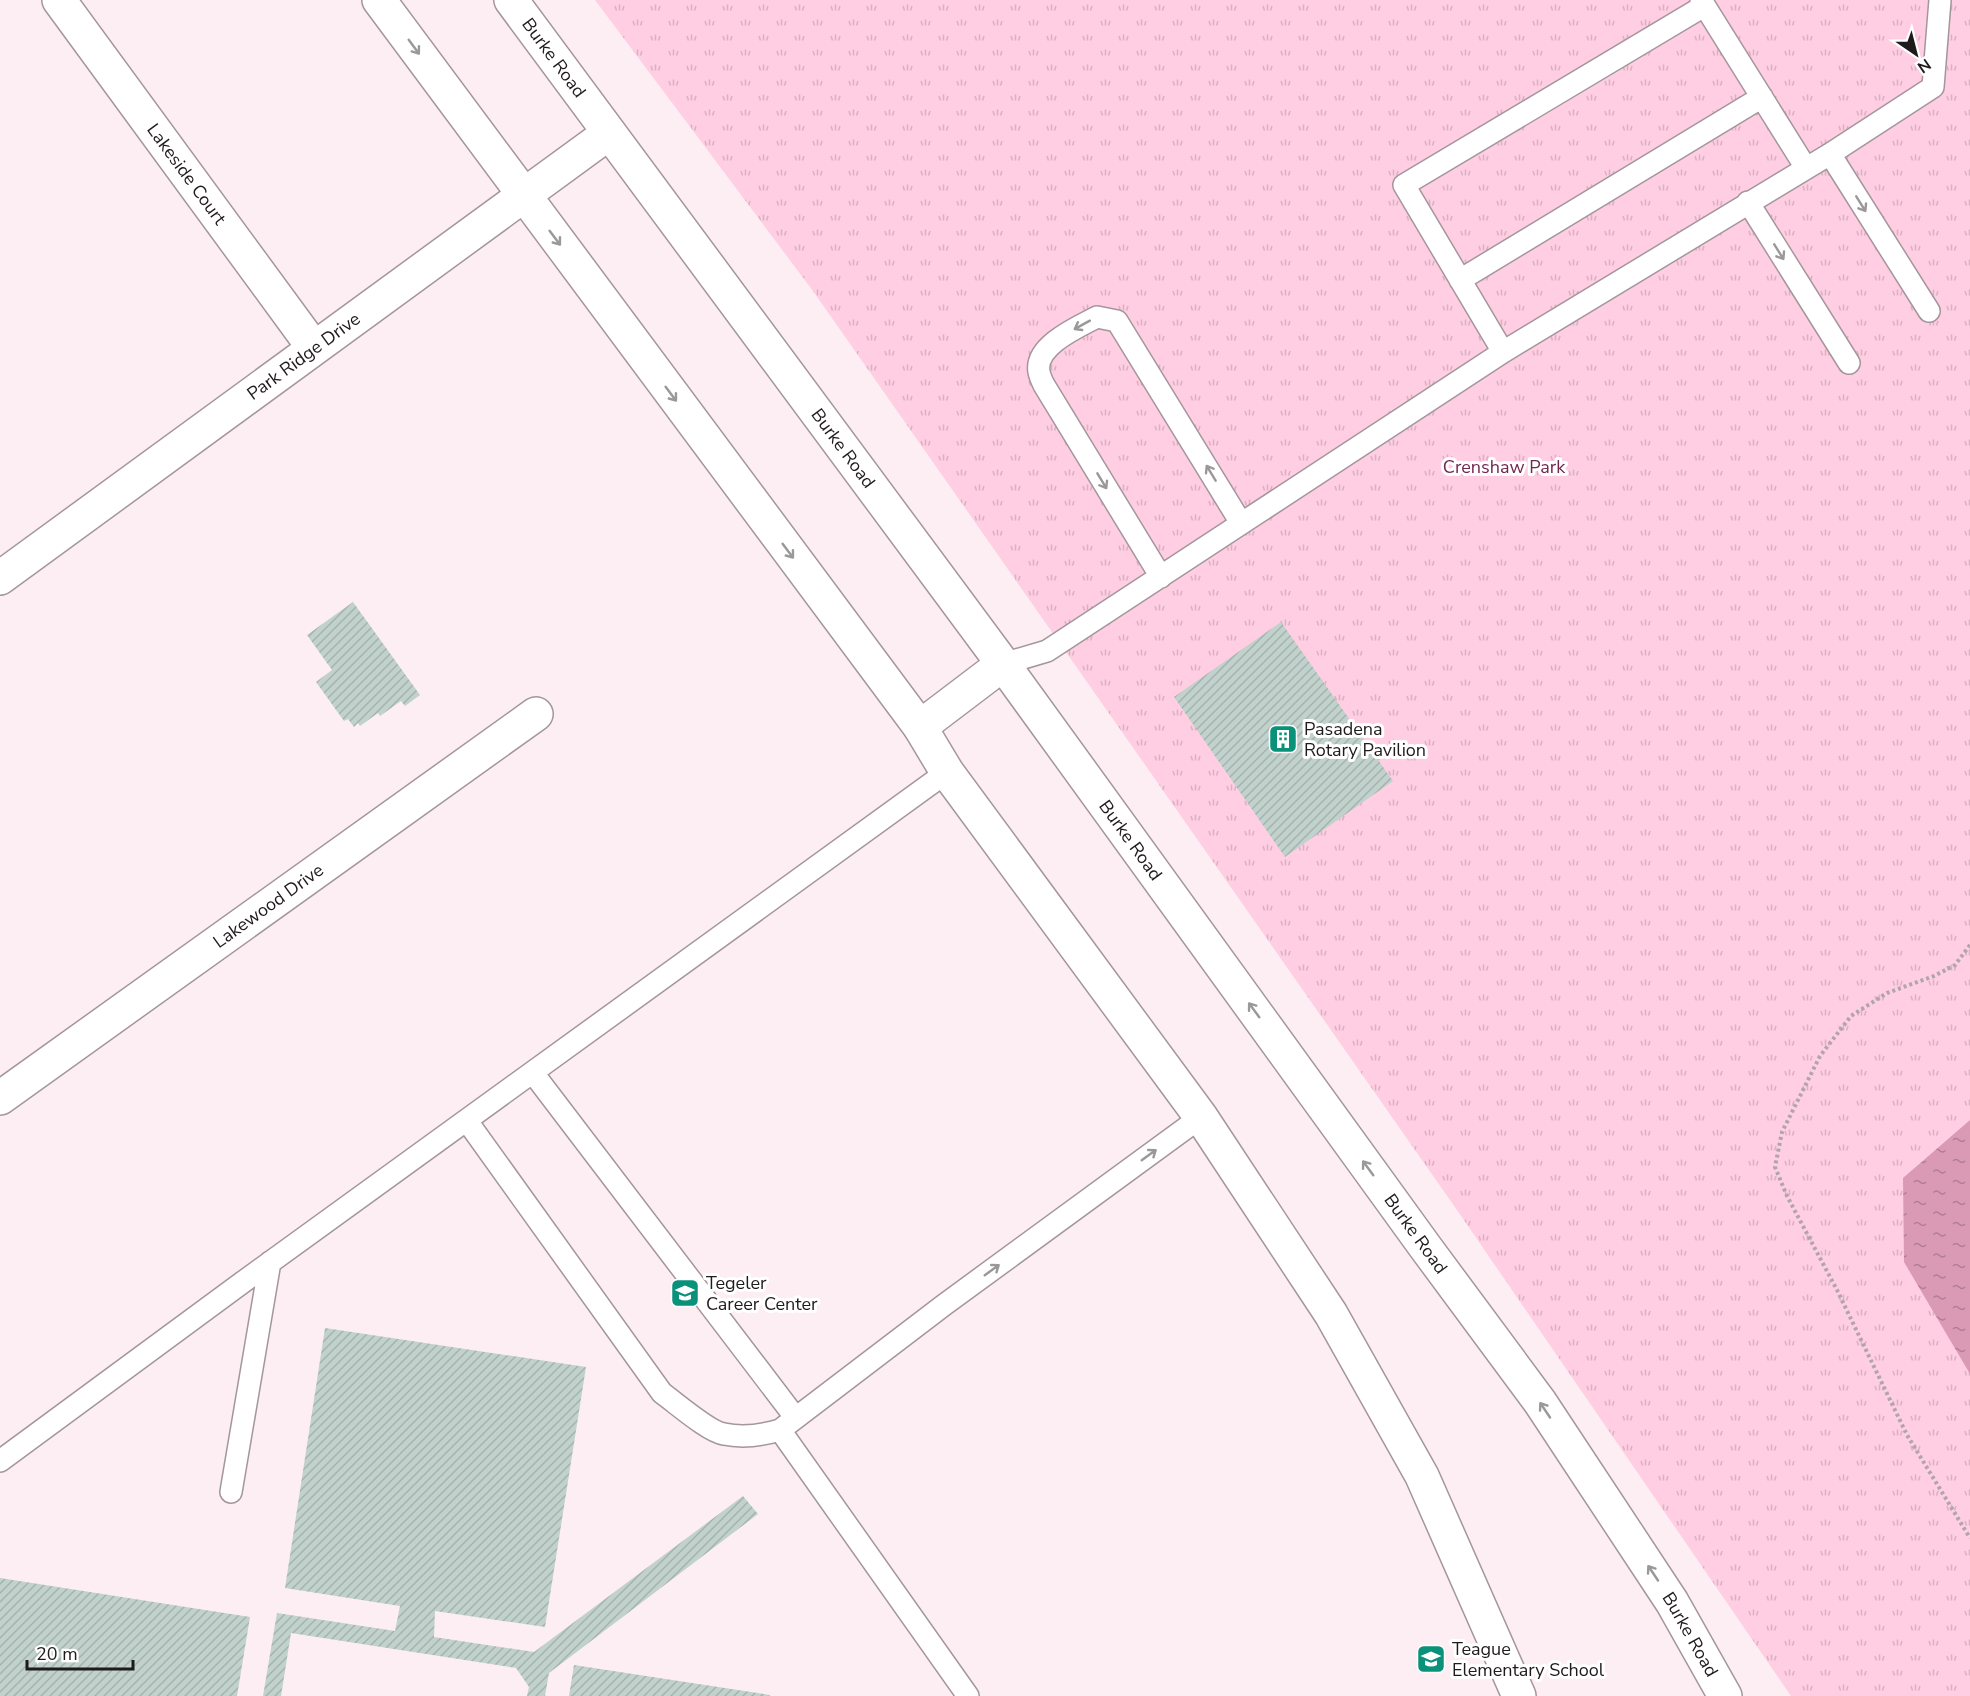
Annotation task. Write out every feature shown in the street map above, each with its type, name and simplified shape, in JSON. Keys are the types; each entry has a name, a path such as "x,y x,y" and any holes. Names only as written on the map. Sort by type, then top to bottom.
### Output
{"main road":[{"name":"Lakeside Court","path":"59,0 314,348"},
{"path":"379,0 920,727 947,772 1201,1117 1330,1314 1422,1476 1519,1696"},
{"name":"Burke Road","path":"511,0 1003,664 1540,1402 1672,1602 1725,1696"},
{"name":"Park Ridge Drive","path":"0,578 609,133"},
{"path":"920,727 1003,664"},
{"name":"Lakewood Drive","path":"0,1098 536,714"}],"lane":[{"path":"1003,664 1047,651 1503,352 1830,154 1933,87 1940,0"},
{"path":"1503,352 1404,185 1702,3 1806,168"},
{"path":"1460,280 1762,97"},
{"path":"1830,154 1929,311"},
{"path":"1748,202 1849,363"},
{"path":"1161,577 1044,386 1038,370 1044,350 1063,335 1097,316 1117,321 1241,523"},
{"path":"0,1461 270,1262 947,772"},
{"path":"533,1073 788,1424 968,1696"},
{"path":"467,1121 662,1393 695,1418 723,1434 763,1435 788,1424 945,1305 1201,1117"},
{"path":"231,1491 270,1262"}],"path":[{"path":"1970,945 1955,965 1934,976 1887,993 1851,1016 1820,1056 1782,1132 1775,1167 1787,1196 1837,1290 1907,1435 1970,1538"}],"green space":[{"name":"Crenshaw Park","path":"595,0 1970,0 1970,1696 1791,1696 1457,1210 813,291"}],"water":[{"path":"1970,1120 1970,1374 1904,1262 1903,1178"}],"building":[{"path":"353,602 420,695 405,706 401,701 380,716 378,713 360,726 358,723 354,727 348,719 344,721 316,682 332,670 307,635"},
{"name":"Pasadena Rotary Pavilion","path":"1281,622 1393,781 1285,857 1174,697"},
{"path":"325,1328 586,1367 545,1627 435,1611 434,1637 534,1652 743,1496 758,1514 549,1673 545,1696 527,1696 529,1687 516,1668 291,1633 281,1696 263,1696 277,1613 395,1631 400,1606 285,1588"},
{"path":"0,1578 250,1617 237,1696 0,1696"},
{"path":"574,1665 770,1695 770,1696 569,1696"}],"place":[{"name":"Pasadena Rotary Pavilion","path":"1283,739"},
{"name":"Tegeler Career Center","path":"685,1293"},
{"name":"Teague Elementary School","path":"1431,1659"}]}
